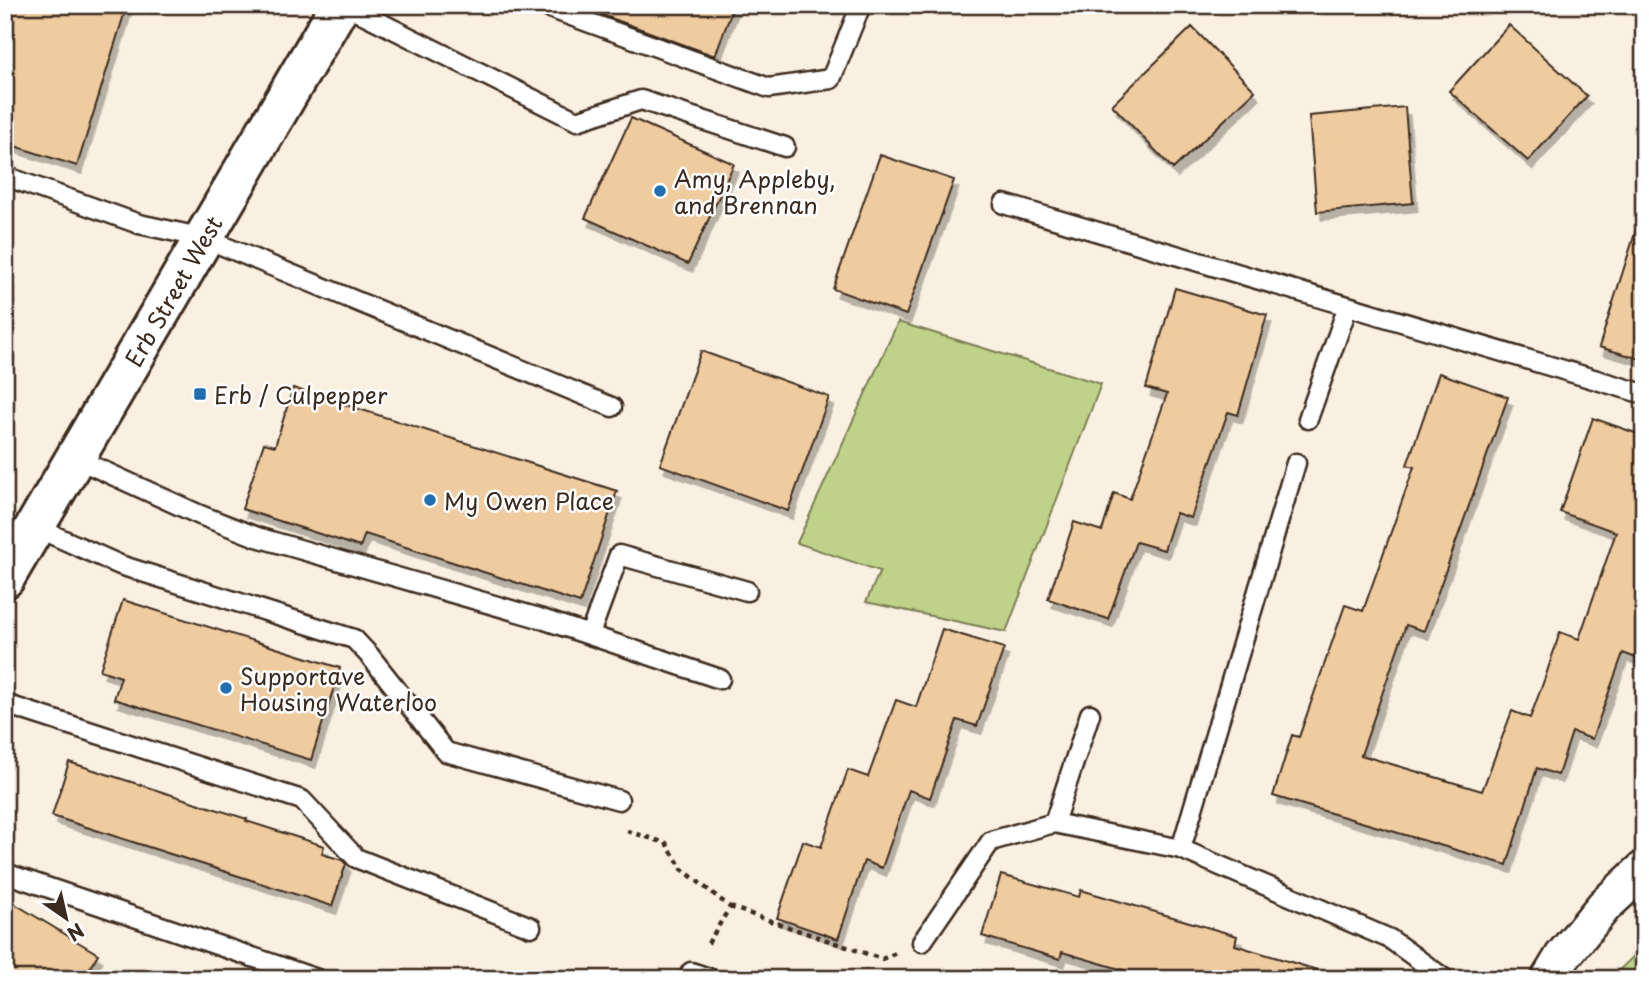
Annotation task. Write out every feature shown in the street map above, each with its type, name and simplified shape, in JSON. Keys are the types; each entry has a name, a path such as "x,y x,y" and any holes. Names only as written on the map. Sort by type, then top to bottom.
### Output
{"main road":[{"name":"Erb Street West","path":"5,578 343,5"}],"street":[{"path":"1549,979 1604,906 1644,869"}],"lane":[{"path":"343,5 577,121 641,100 785,148"},
{"path":"541,5 769,89 831,79 861,5"},
{"path":"5,176 139,224 204,238 612,407"},
{"path":"1004,204 1644,394"},
{"path":"1307,419 1348,306"},
{"path":"75,457 200,515 257,537 539,618 720,679"},
{"path":"1181,849 1296,463"},
{"path":"36,527 120,565 354,639 446,752 619,800"},
{"path":"590,634 619,555 747,591"},
{"path":"5,704 302,800 356,858 531,927"},
{"path":"1055,823 1090,714"},
{"path":"922,942 991,841 1055,823 1181,849 1390,939 1445,979"},
{"path":"5,873 317,979"},
{"path":"691,972 712,979"}],"path":[{"path":"1618,5 1644,14"},
{"path":"730,907 882,959 922,942"}],"green space":[{"path":"898,322 1101,384 1006,632 866,602 880,571 797,543"},
{"path":"1644,946 1644,979 1610,979"}],"building":[{"path":"5,5 127,5 77,166 5,143"},
{"path":"586,5 734,5 715,56 586,9"},
{"path":"1509,25 1587,96 1528,161 1449,91"},
{"path":"1192,27 1255,91 1173,169 1112,105"},
{"path":"1405,107 1413,203 1317,212 1309,116"},
{"name":"Amy, Appleby, and Brennan","path":"631,118 734,164 688,264 585,218"},
{"path":"880,155 954,180 906,315 833,289"},
{"path":"1636,230 1644,231 1644,360 1599,347"},
{"path":"1175,288 1267,315 1238,415 1228,412 1191,518 1176,513 1164,550 1136,542 1108,619 1048,599 1074,522 1102,531 1114,493 1130,499 1167,394 1146,388"},
{"path":"701,351 829,397 788,511 660,465"},
{"path":"1439,373 1508,397 1424,631 1406,625 1361,755 1482,791 1512,711 1530,718 1560,632 1579,639 1616,532 1560,512 1593,418 1644,436 1644,661 1623,653 1592,739 1572,732 1558,775 1537,768 1507,865 1273,796 1292,735 1299,737 1345,605 1363,611 1414,467 1407,465"},
{"name":"My Owen Place","path":"293,388 617,491 580,603 365,534 360,547 242,509 264,443 275,446"},
{"name":"Supportave Housing Waterloo","path":"123,600 340,668 311,760 114,699 121,677 100,670"},
{"path":"942,629 1004,648 977,726 957,720 930,798 909,790 882,868 864,861 838,939 777,918 803,841 821,847 848,770 868,777 896,700 916,707"},
{"path":"69,762 324,846 322,854 342,860 346,864 332,906 52,816"},
{"path":"1001,875 1079,897 1081,890 1237,936 1235,945 1317,970 1315,979 1154,979 1062,952 1060,959 982,936"},
{"path":"5,898 98,954 83,979 5,979"}],"place":[{"name":"Amy, Appleby, and Brennan","path":"660,191"},
{"name":"Erb / Culpepper","path":"200,394"},
{"name":"My Owen Place","path":"430,500"},
{"name":"Supportave Housing Waterloo","path":"226,688"}]}
